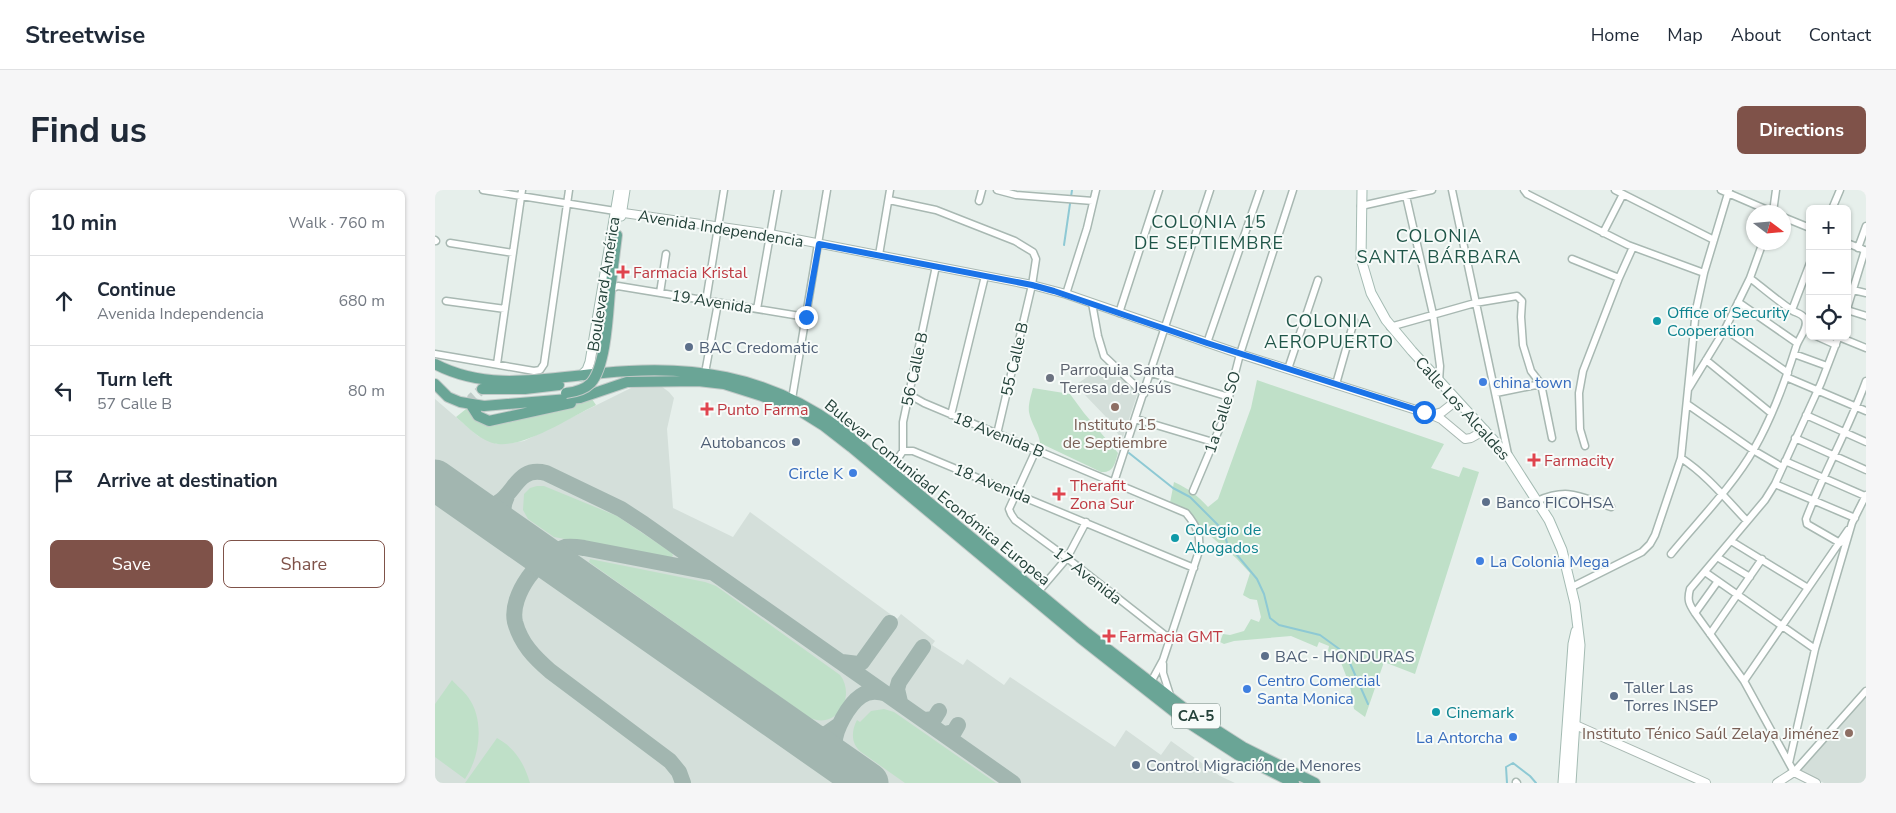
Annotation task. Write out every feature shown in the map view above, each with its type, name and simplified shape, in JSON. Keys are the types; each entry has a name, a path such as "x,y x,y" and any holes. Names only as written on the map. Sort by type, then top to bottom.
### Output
{"main road":[{"name":"Boulevard América","path":"603,373 597,356 597,349 613,248 617,235 619,190"},
{"name":"Boulevard América","path":"577,376 587,370 591,362 618,212 625,190"},
{"name":"Calle Los Alcaldes","path":"1362,190 1361,259 1371,293 1390,327 1508,456 1549,520 1562,550 1572,587 1580,645 1572,724 1563,783"},
{"path":"436,384 450,392 480,400 565,393 581,390 591,383 597,372 603,349 613,286 617,235"},
{"name":"Bulevar Comunidad Económica Europea","path":"435,364 460,374 500,382 549,380 603,373 659,369 705,373 748,382 792,399 839,427 1037,592 1083,635 1151,682 1193,715 1243,747 1315,783"},
{"path":"482,389 546,387 563,384 577,376"},
{"name":"Bulevar Comunidad Económica Europea","path":"436,384 448,397 460,402 484,406 580,398 627,382 698,381 723,384 742,389 800,411 824,426 851,447 1187,722 1238,755 1295,783"},
{"path":"471,406 478,416 489,421 567,405 580,398"},
{"name":"Calle Los Alcaldes","path":"1571,783 1572,724"}],"street":[{"path":"483,190 522,194 567,205 618,212"},
{"path":"435,354 534,371 540,370 544,364 569,190"},
{"path":"706,301 724,190"},
{"path":"757,309 778,190"},
{"path":"792,399 827,190"},
{"path":"879,255 890,190"},
{"path":"979,201 982,190"},
{"path":"997,190 1016,195 1093,201"},
{"path":"1066,294 1096,190"},
{"path":"1119,313 1159,190"},
{"path":"1115,482 1210,190"},
{"path":"1207,343 1260,190"},
{"name":"1a Calle SO","path":"1193,491 1223,420 1240,354 1293,190"},
{"path":"1361,206 1432,190"},
{"path":"1452,190 1508,456"},
{"path":"1525,190 1527,194 1633,247 1704,273"},
{"path":"1615,190 1714,240"},
{"path":"1721,190 1757,205"},
{"path":"1774,205 1776,190"},
{"path":"1834,205 1840,190"},
{"path":"1572,587 1642,552 1650,544 1681,458 1696,310 1704,273 1728,192"},
{"path":"497,364 522,194"},
{"path":"1603,233 1623,194"},
{"path":"1406,196 1433,314 1440,366 1439,381"},
{"name":"55 Calle B","path":"889,200 936,210 1015,241 1033,252 1036,259 1032,285 997,434"},
{"name":"Avenida Independencia","path":"618,212 770,234 1032,285 1066,294 1240,354 1432,415 1465,439 1471,438 1485,430"},
{"path":"1791,220 1806,226"},
{"path":"1851,297 1863,250 1866,226"},
{"path":"450,243 513,253"},
{"path":"1851,245 1863,250"},
{"path":"1585,446 1580,429 1579,392 1583,371 1633,247"},
{"path":"1688,389 1725,330 1750,278 1760,250"},
{"path":"660,293 666,254"},
{"path":"1572,259 1619,278"},
{"name":"56 Calle B","path":"903,450 903,422 908,394 936,266"},
{"path":"1792,310 1806,273"},
{"path":"951,414 985,276"},
{"path":"1750,278 1806,320"},
{"path":"1288,369 1318,280"},
{"name":"19 Avenida","path":"613,286 806,317"},
{"path":"1853,290 1866,294"},
{"path":"1390,327 1475,303 1517,296 1522,301 1523,346 1531,371 1541,384 1552,438"},
{"path":"446,301 505,309"},
{"path":"1738,302 1797,343"},
{"path":"705,373 718,303"},
{"path":"1092,303 1104,356 1144,394"},
{"path":"1851,311 1866,316"},
{"path":"1336,384 1354,321"},
{"path":"1725,330 1787,376 1866,411"},
{"path":"1671,554 1722,494 1753,450 1787,376 1797,343 1806,333"},
{"path":"1825,340 1836,345"},
{"path":"1816,783 1794,772 1744,681 1695,613 1689,604 1688,598 1690,589 1765,500 1775,484 1838,340"},
{"path":"1846,340 1866,348"},
{"path":"1794,354 1827,366"},
{"path":"1706,360 1771,413"},
{"path":"1151,372 1229,397"},
{"path":"1840,543 1807,524 1806,519 1833,455 1857,407 1866,381"},
{"path":"1496,393 1541,384"},
{"name":"18 Avenida B","path":"908,394 997,434 1186,513 1196,526 1200,541 1194,568"},
{"path":"1432,415 1443,412 1456,400"},
{"path":"1687,404 1753,450 1784,464 1866,495 1854,521 1840,543 1744,681"},
{"path":"1806,415 1844,434 1866,442"},
{"path":"1136,419 1213,442"},
{"path":"1795,438 1866,470"},
{"path":"890,470 903,450"},
{"name":"18 Avenida","path":"903,450 913,451 1017,493 1194,568"},
{"path":"1017,493 1036,450"},
{"path":"1681,458 1697,469 1747,521"},
{"path":"1775,484 1813,500 1854,521"},
{"name":"17 Avenida","path":"1017,493 1009,509 1015,520 1171,639"},
{"path":"1537,502 1553,494 1568,493 1611,507"},
{"path":"1789,763 1815,649 1854,521"},
{"path":"1037,592 1067,558 1086,522"},
{"path":"1731,541 1808,588"},
{"path":"1717,557 1750,577"},
{"path":"1710,634 1762,559"},
{"path":"1151,682 1163,660 1171,639 1194,568"},
{"path":"1705,572 1815,649"},
{"path":"1695,613 1718,581"},
{"path":"1163,660 1166,686 1172,698"},
{"path":"1777,783 1794,772 1866,691"},
{"path":"1572,724 1706,783"}],"shaded area":[{"name":"Instituto 15 de Septiembre","path":"1106,364 1138,392 1122,440 1107,418 1077,384"},
{"path":"635,386 661,386 674,398 667,429 673,508 733,537 750,512 897,619 901,614 935,641 932,645 963,665 967,659 1004,685 1010,677 1115,747 1126,730 1161,755 1171,741 1220,776 1235,783 435,783 435,399 478,436 497,444 524,441"},
{"name":"Instituto Ténico Saúl Zelaya Jiménez","path":"1866,695 1866,783 1824,783 1797,771"}],"green space":[{"path":"1257,380 1444,444 1431,468 1459,477 1463,467 1479,472 1415,674 1384,662 1365,717 1354,709 1350,686 1340,660 1328,651 1329,646 1319,642 1317,647 1291,636 1234,641 1224,644 1220,642 1223,634 1230,635 1244,631 1251,619 1259,622 1261,617 1257,600 1243,595 1250,573 1236,558 1200,527 1189,513 1170,503 1174,482 1193,493 1208,507 1218,499 1251,408"},
{"path":"1033,388 1070,394 1118,453 1115,464 1109,471 1101,472 1040,443 1029,412"},
{"path":"590,396 596,405 535,436 509,444 492,443 486,440 456,417 471,405 483,419"},
{"path":"544,486 617,516 672,553 673,556 670,558 554,537 528,519 523,510 524,494 530,488"},
{"path":"590,559 705,582 716,586 840,675 846,692 845,701 841,708 836,715 829,719 810,718 589,562"},
{"path":"452,680 466,695 477,716 479,738 477,749 465,779 435,757 435,704"},
{"path":"884,709 894,712 996,783 905,783 861,752 855,745 853,733 857,720 860,722 871,711"},
{"path":"497,738 514,751 525,769 530,783 465,783"}],"waterway":[{"path":"1064,245 1072,190"},
{"path":"1129,453 1173,488 1190,497 1224,531 1227,543 1257,579 1264,594 1270,618 1279,625 1320,635 1342,651 1349,661 1368,704"},
{"path":"1507,783 1506,767 1513,763 1536,783"}],"taxiway":[{"path":"470,504 485,506 496,504 504,498 517,482 533,472 546,473 621,509 1013,783"},
{"path":"435,486 446,487"},
{"path":"507,496 503,511 507,525 513,534"},
{"path":"683,783 679,772 670,761 539,661 521,637 515,622 514,611 528,577 546,558 555,551 565,547 584,548 709,572"},
{"path":"842,662 858,664 862,662 890,623"},
{"path":"900,702 897,689 899,682 923,647"},
{"path":"844,767 835,746 835,740 843,718 856,700 864,694 874,692 887,694"},
{"path":"925,720 934,719 939,711"},
{"path":"802,737 826,734 839,725"},
{"path":"944,734 954,732 958,725"}],"runway":[{"path":"435,480 868,783"}],"tunnel":[{"path":"471,405 472,398 482,389"}],"place":[{"name":"Farmacia Kristal","path":"623,272"},
{"name":"Office of Security Cooperation","path":"1657,321"},
{"name":"BAC Credomatic","path":"689,347"},
{"name":"Parroquia Santa Teresa de Jesús","path":"1050,378"},
{"name":"china town","path":"1483,382"},
{"name":"Instituto 15 de Septiembre","path":"1115,407"},
{"name":"Punto Farma","path":"707,409"},
{"name":"Autobancos","path":"796,442"},
{"name":"Farmacity","path":"1534,460"},
{"name":"Circle K","path":"853,473"},
{"name":"Therafit Zona Sur","path":"1059,494"},
{"name":"Banco FICOHSA","path":"1486,502"},
{"name":"Colegio de Abogados","path":"1175,538"},
{"name":"La Colonia Mega","path":"1480,561"},
{"name":"Farmacia GMT","path":"1109,636"},
{"name":"BAC - HONDURAS","path":"1265,656"},
{"name":"Centro Comercial Santa Monica","path":"1247,689"},
{"name":"Taller Las Torres INSEP","path":"1614,696"},
{"name":"Cinemark","path":"1436,712"},
{"name":"Instituto Ténico Saúl Zelaya Jiménez","path":"1849,733"},
{"name":"La Antorcha","path":"1513,737"},
{"name":"Control Migración de Menores","path":"1136,765"}],"district":[{"name":"COLONIA 15 DE SEPTIEMBRE","path":"1209,232"},
{"name":"COLONIA SANTA BÁRBARA","path":"1439,246"},
{"name":"COLONIA AEROPUERTO","path":"1329,331"}],"route":[{"path":"806,317 819,244 1032,285 1054,291 1207,343 1424,412"}]}
